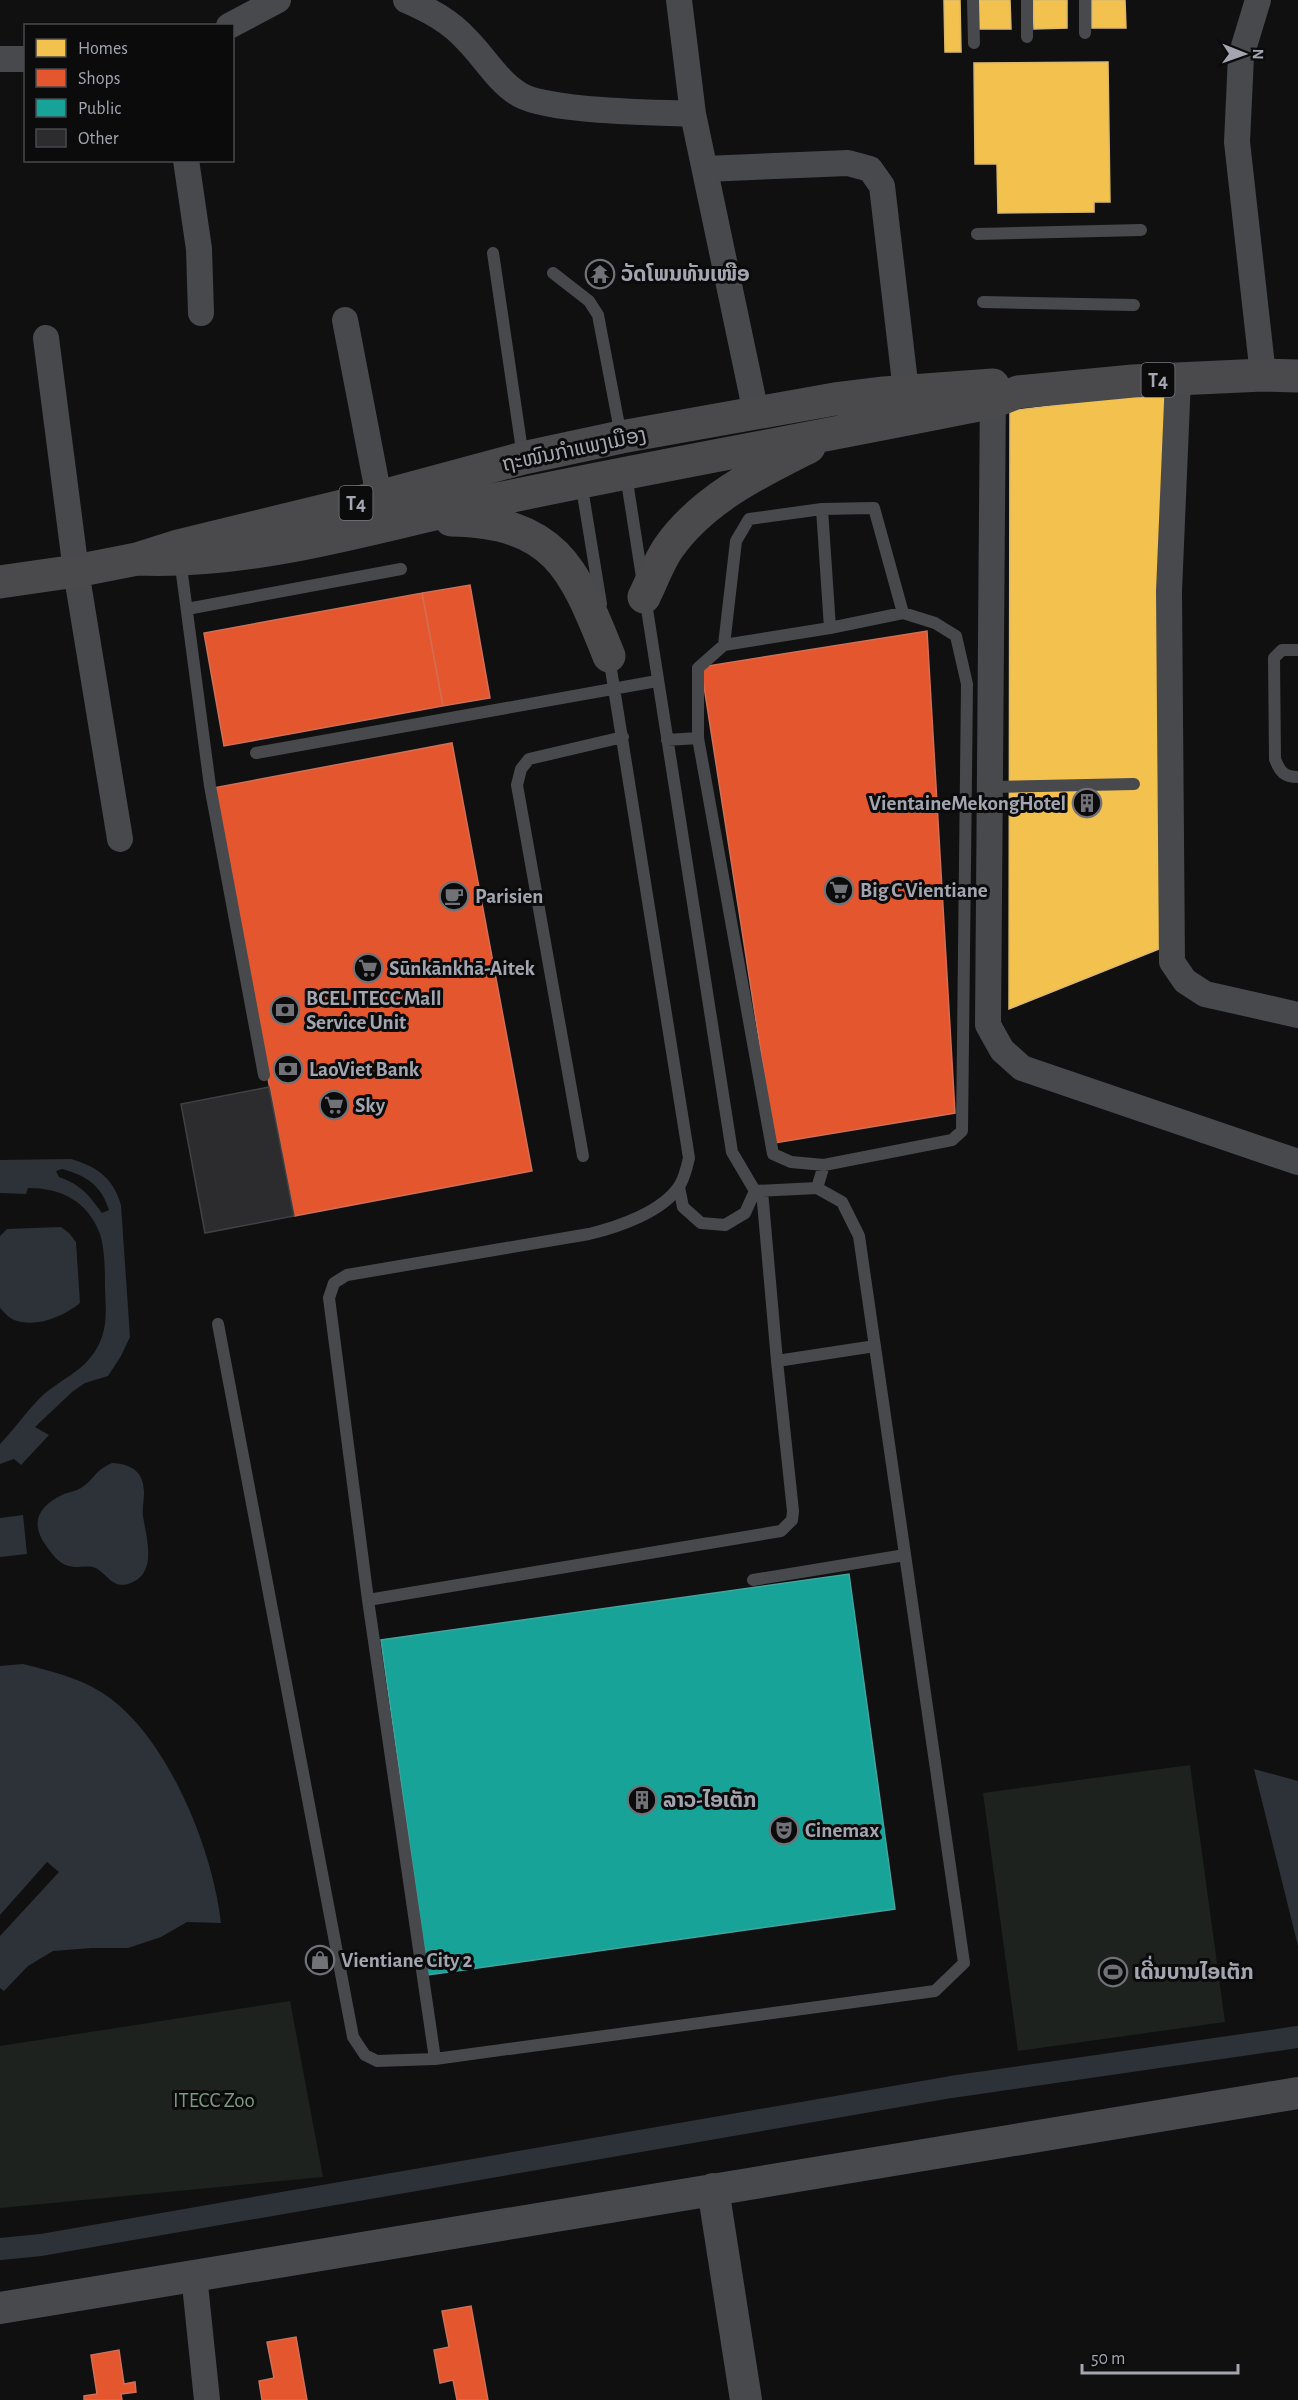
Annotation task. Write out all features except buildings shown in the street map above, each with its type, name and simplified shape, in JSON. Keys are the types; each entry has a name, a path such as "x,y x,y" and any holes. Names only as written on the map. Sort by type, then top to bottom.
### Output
{"main road":[{"name":"ຖະໜົນກຳແພງເມືອງ","path":"179,553 523,458 621,437 835,399 906,391 1001,393 1178,379 1263,375 1298,376"},
{"name":"ຖະໜົນກຳແພງເມືອງ","path":"0,582 179,553 299,545 581,482 842,431 1001,393"},
{"path":"644,597 669,547 699,515 741,482 842,431"},
{"path":"414,520 499,524 525,533 552,551 571,571 588,602 612,672"}],"street":[{"path":"233,24 278,0"},
{"path":"406,0 434,12 451,25 467,39 506,85 519,95 548,105 693,114"},
{"path":"679,0 693,114 756,413"},
{"path":"1258,0 1241,56 1237,142 1263,375"},
{"path":"0,58 24,59"},
{"path":"186,162 199,249 201,313"},
{"path":"705,170 848,163 870,169 882,186 906,391"},
{"path":"345,320 379,497"},
{"path":"46,338 76,571 120,838"},
{"path":"1178,379 1169,591 1172,962 1185,981 1205,994 1298,1015"},
{"path":"1001,393 979,685 990,786 988,1024 1002,1050 1022,1068 1298,1162"},
{"path":"621,437 626,474"},
{"path":"575,447 581,482"},
{"path":"0,2308 713,2188 1298,2093"},
{"path":"713,2188 746,2400"},
{"path":"194,2275 207,2400"}],"lane":[{"path":"973,0 974,43"},
{"path":"1027,0 1027,37"},
{"path":"1084,0 1085,33"},
{"path":"977,234 1141,230"},
{"path":"493,254 523,458"},
{"path":"554,273 589,301 598,315 621,437"},
{"path":"983,302 1134,305"},
{"path":"368,1600 781,1531 792,1520 793,1511 758,1191 732,1152 626,474"},
{"path":"435,2059 368,1600 329,1298 334,1283 347,1275 589,1234 616,1227 646,1214 679,1187 689,1158 581,482"},
{"path":"724,645 736,542 749,519 822,508 874,508 903,613"},
{"path":"822,508 830,628"},
{"path":"179,553 210,786 264,1075"},
{"path":"187,609 401,569"},
{"path":"903,613 935,623 956,636 979,685 962,1131 952,1140 824,1165 791,1162 773,1155 698,738 698,668 724,645 830,628 903,613"},
{"path":"1298,650 1282,650 1274,658 1275,759 1279,771 1288,777 1298,777"},
{"path":"256,753 612,672 657,681"},
{"path":"583,1156 517,785 521,769 529,759 622,737"},
{"path":"667,740 698,738"},
{"path":"990,786 1134,784"},
{"path":"817,1188 824,1165"},
{"path":"679,1187 684,1207 701,1223 725,1225 745,1213 758,1191"},
{"path":"218,1324 353,2037 365,2055 377,2061 435,2059 935,1992 964,1963 859,1236 842,1202 817,1188 758,1191"},
{"path":"777,1361 875,1346"},
{"path":"753,1580 905,1555"}],"green space":[{"path":"1190,1765 1225,2022 1018,2051 983,1793"},
{"name":"ITECC Zoo","path":"290,2001 323,2177 0,2208 0,2046"}],"shaded area":[{"path":"71,1159 81,1162 97,1170 109,1181 121,1205 130,1337 108,1376 85,1383 72,1392 35,1427 49,1435 21,1465 14,1459 0,1464 0,1444 46,1392 78,1370 92,1356 101,1341 106,1319 104,1261 100,1234 95,1223 81,1205 62,1194 40,1189 28,1188 26,1194 0,1193 0,1160","holes":["62,1169 92,1183 102,1194 109,1210 102,1213 84,1191 59,1177 56,1171"]},
{"path":"61,1227 76,1242 80,1303 66,1313 49,1320 31,1323 12,1319 0,1308 0,1236 7,1229"},
{"path":"112,1463 136,1470 142,1480 144,1493 143,1513 148,1544 147,1564 144,1573 138,1579 122,1585 113,1582 93,1567 75,1567 59,1561 41,1538 38,1530 39,1516 48,1504 64,1494 81,1488"},
{"path":"23,1515 27,1554 0,1557 0,1518"},
{"path":"23,1664 73,1678 101,1692 124,1710 146,1735 165,1763 197,1828 208,1861 221,1923 187,1922 161,1937 128,1948 53,1951 28,1966 4,1991 0,1988 0,1936 59,1872 47,1862 0,1915 0,1666"},
{"path":"1254,1769 1298,1781 1298,1946"}],"waterway":[{"path":"0,2249 41,2245 951,2087 1298,2037"}],"place":[{"name":"ວັດໂພນທັນເໜືອ","path":"600,274"},
{"name":"VientaineMekongHotel","path":"1087,803"},
{"name":"Big C Vientiane","path":"839,890"},
{"name":"Parisien","path":"454,896"},
{"name":"Sūnkānkhā-Aitek","path":"368,968"},
{"name":"BCEL ITECC Mall Service Unit","path":"285,1010"},
{"name":"LaoViet Bank","path":"288,1069"},
{"name":"Sky","path":"334,1105"},
{"name":"ລາວ-ໄອເຕັກ","path":"642,1800"},
{"name":"Cinemax","path":"784,1830"},
{"name":"Vientiane City 2","path":"320,1960"},
{"name":"ເດີ່ນບານໄອເຕັກ","path":"1113,1972"}]}
